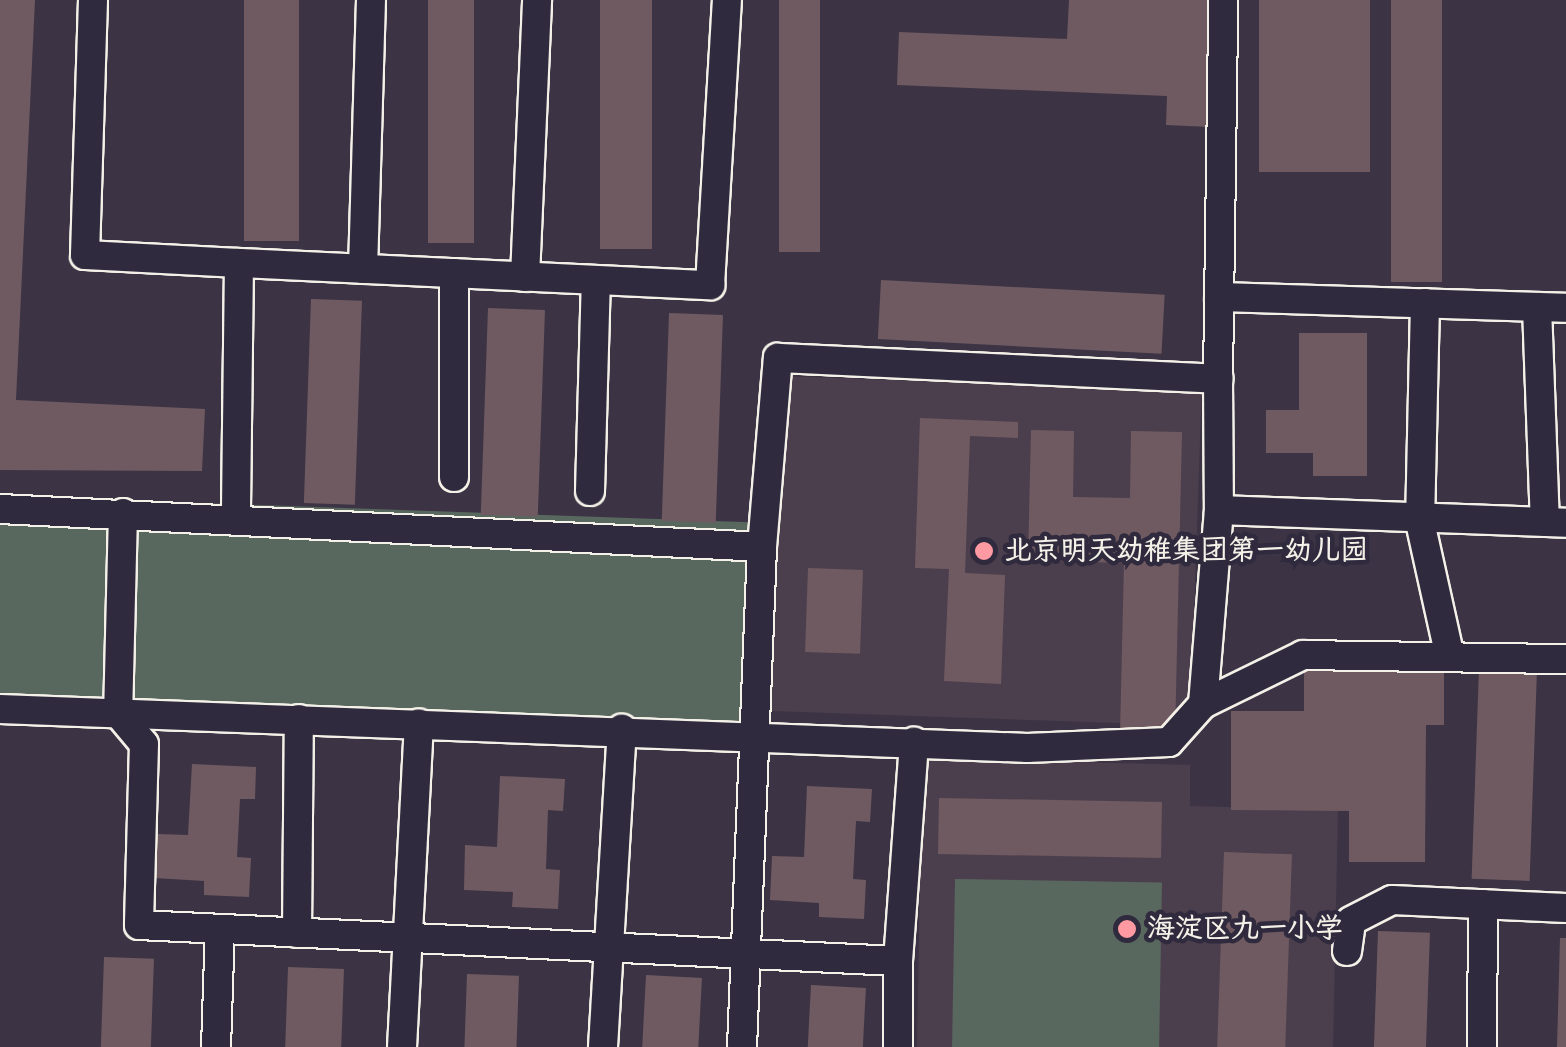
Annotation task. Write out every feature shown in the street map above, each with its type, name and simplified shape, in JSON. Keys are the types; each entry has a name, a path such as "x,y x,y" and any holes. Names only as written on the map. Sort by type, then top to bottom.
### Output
{"street":[{"path":"93,0 86,255 710,286 727,0"},
{"path":"363,269 372,0"},
{"path":"525,276 538,0"},
{"path":"1203,704 1219,510 1223,0"},
{"path":"236,518 239,263"},
{"path":"454,273 454,477"},
{"path":"590,490 596,280"},
{"path":"1219,297 1566,308"},
{"path":"1425,303 1420,522 1450,657"},
{"path":"1219,510 1420,522 1556,522 1537,307"},
{"path":"742,1047 758,734 762,547 778,358 1218,380"},
{"path":"0,509 762,547"},
{"path":"122,513 118,713 144,744 139,925 898,961"},
{"path":"0,709 914,742 1169,742 1203,704 1304,655 1566,659"},
{"path":"297,932 299,719"},
{"path":"402,1047 419,723"},
{"path":"603,1047 622,730"},
{"path":"898,1047 898,961 914,742"},
{"path":"1347,951 1352,921 1392,900 1566,908"},
{"path":"1482,904 1482,1047"},
{"path":"216,1047 220,929"}],"shaded area":[{"name":"北京明天幼稚集团第一幼儿园","path":"778,376 1202,391 1190,726 766,711"},
{"name":"海淀区九一小学","path":"922,758 1190,765 1190,806 1338,810 1333,1047 917,1047"}],"green space":[{"path":"0,496 750,522 742,729 0,703"},
{"path":"955,879 1162,883 1159,1047 952,1047"}],"building":[{"path":"0,0 35,0 16,400 205,409 202,471 0,470"},
{"path":"244,0 299,0 299,241 244,241"},
{"path":"428,0 474,0 474,243 428,243"},
{"path":"600,0 652,0 652,249 600,249"},
{"path":"779,0 820,0 820,252 779,252"},
{"path":"1069,0 1215,0 1210,127 1166,125 1167,96 897,85 899,32 1067,39"},
{"path":"1259,0 1370,0 1370,172 1259,172"},
{"path":"1391,0 1442,0 1442,282 1391,282"},
{"path":"881,280 1165,295 1162,354 878,339"},
{"path":"311,299 362,301 355,505 304,503"},
{"path":"488,308 545,310 538,517 481,515"},
{"path":"669,313 723,315 716,523 662,521"},
{"path":"1299,333 1367,333 1367,476 1313,476 1313,453 1266,453 1266,410 1299,410"},
{"path":"920,418 1018,422 1018,438 970,436 965,573 1005,575 1001,684 944,681 949,569 915,568"},
{"path":"1031,430 1074,431 1073,497 1130,498 1131,431 1182,432 1175,735 1120,734 1124,563 1028,560"},
{"path":"808,568 863,570 860,654 805,652"},
{"path":"1304,668 1444,669 1444,725 1426,725 1425,862 1349,862 1349,811 1231,810 1231,711 1304,711"},
{"path":"1479,668 1537,670 1530,881 1472,879"},
{"path":"192,764 256,767 255,799 240,799 237,857 251,858 249,897 204,895 204,881 155,878 157,834 188,835"},
{"path":"500,776 565,779 563,811 548,810 546,869 560,870 558,909 512,907 513,892 464,890 465,845 497,847"},
{"path":"807,786 872,789 870,822 856,821 853,879 866,880 864,919 819,917 819,903 770,900 772,856 804,857"},
{"path":"939,798 1162,802 1161,858 938,854"},
{"path":"1224,852 1292,854 1285,1047 1217,1047"},
{"path":"1378,931 1430,933 1426,1047 1374,1047"},
{"path":"1560,938 1566,938 1566,1047 1557,1047"},
{"path":"104,957 154,959 151,1047 101,1047"},
{"path":"288,967 344,969 341,1047 285,1047"},
{"path":"467,974 519,976 516,1047 464,1047"},
{"path":"646,975 702,978 698,1047 642,1047"},
{"path":"811,985 866,988 863,1047 808,1047"}],"place":[{"name":"北京明天幼稚集团第一幼儿园","path":"984,551"},
{"name":"海淀区九一小学","path":"1127,929"}]}
